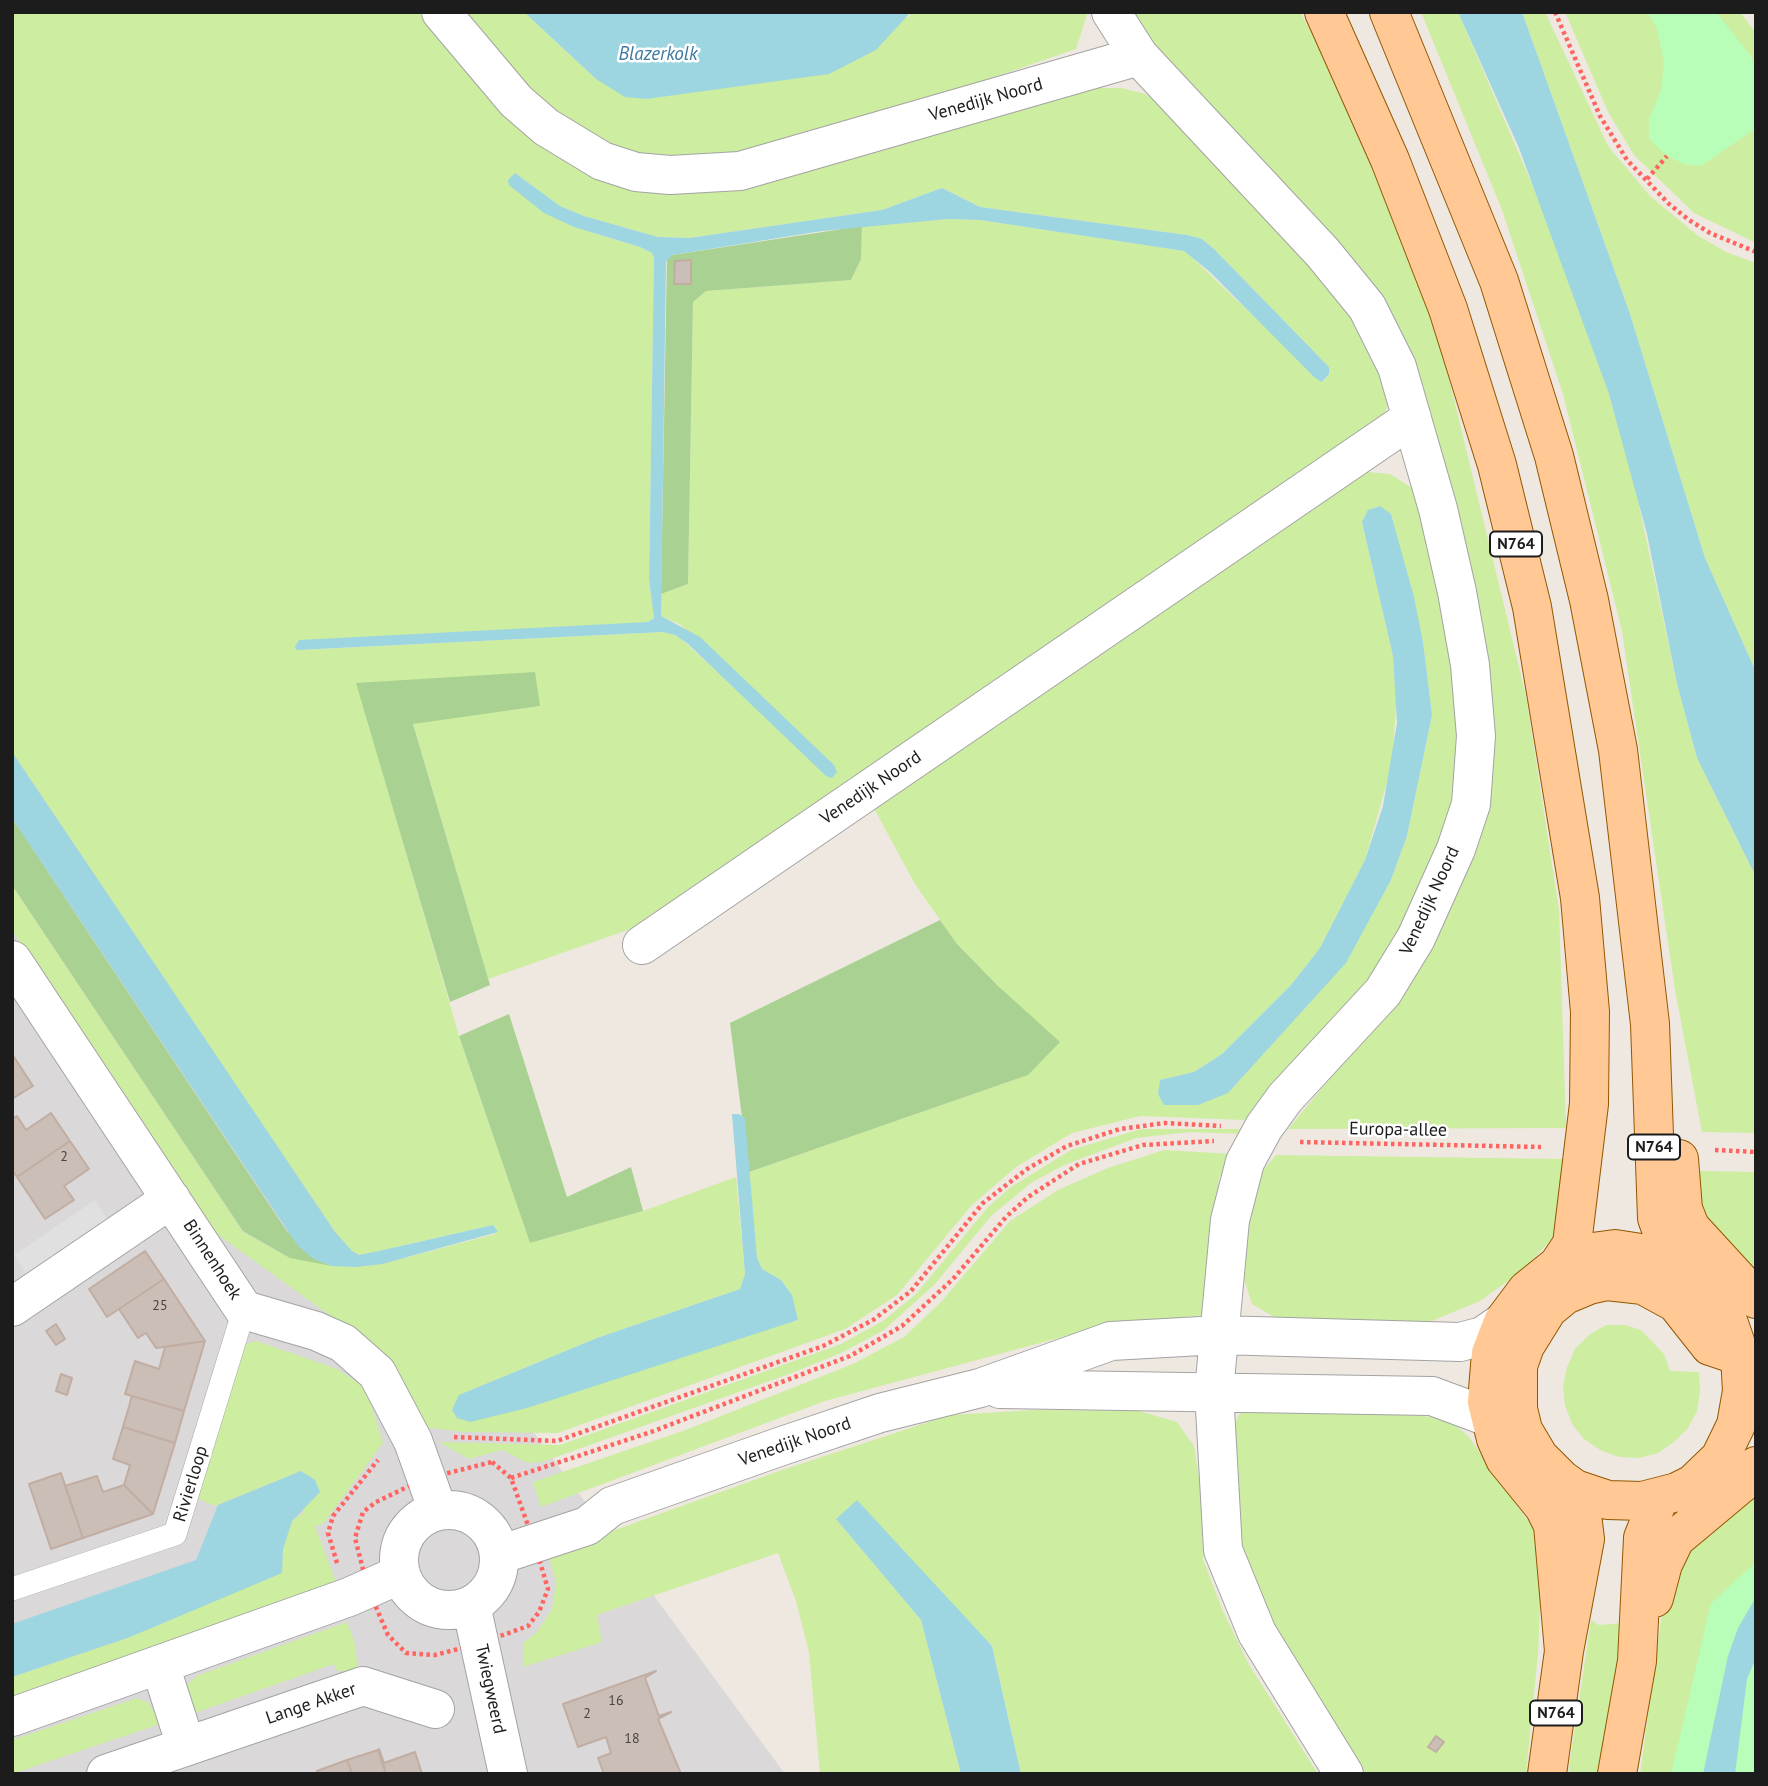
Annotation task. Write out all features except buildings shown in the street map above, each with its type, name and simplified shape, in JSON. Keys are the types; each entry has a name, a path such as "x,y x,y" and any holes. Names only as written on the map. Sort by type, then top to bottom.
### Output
{"main road":[{"name":"N764","path":"1324,12 1390,160 1448,309 1497,465 1532,607 1580,898 1590,1012 1589,1104 1600,1188 1582,1266 1565,1295 1548,1309 1525,1346 1507,1424 1505,1459 1546,1486 1575,1489 1608,1500 1642,1502 1693,1484 1720,1458 1730,1442 1742,1391 1740,1356 1728,1321 1702,1289 1675,1267 1647,1254 1615,1249 1582,1266 1527,1290 1503,1322 1488,1369 1487,1402 1507,1424"},
{"name":"N764","path":"1389,12 1499,281 1554,456 1588,600 1618,750 1650,1024 1657,1218 1675,1267"},
{"path":"1650,1024 1675,1113 1686,1218 1700,1242 1756,1299"},
{"name":"N764","path":"1582,1266 1660,1293 1689,1316 1710,1346 1740,1356"},
{"path":"1617,1774 1637,1661 1663,1564 1675,1539 1742,1483 1756,1466"},
{"name":"N764","path":"1546,1486 1553,1525 1564,1651 1547,1774"},
{"path":"1637,1661 1643,1538 1659,1498"}],"street":[{"name":"Venedijk Noord","path":"441,12 516,101 546,127 601,161 636,172 670,175 740,171 1139,56 1323,253 1367,307 1397,367 1438,509 1470,665 1476,736 1471,804 1456,849 1416,938 1383,992 1285,1098 1260,1135 1241,1173 1230,1220 1214,1391"},
{"path":"1111,12 1139,56"},
{"name":"Venedijk Noord","path":"642,945 1412,418"},
{"name":"Binnenhoek","path":"12,960 244,1310 316,1331 343,1343 377,1373 413,1441 431,1495"},
{"path":"12,1307 171,1199"},
{"name":"Venedijk Noord","path":"513,1538 587,1526 612,1506 880,1413 980,1388 1111,1340 1219,1335 1460,1342 1483,1336 1503,1322"},
{"name":"Venedijk Noord","path":"980,1388 1432,1396 1507,1424"},
{"path":"1214,1391 1223,1550 1257,1633 1344,1774"},
{"path":"12,1717 373,1587 409,1590 422,1602 437,1608 454,1610 471,1605 493,1585 513,1538 470,1514 454,1510 431,1495 401,1547 373,1587"},
{"name":"Twiegweerd","path":"471,1605 508,1774"},
{"path":"160,1665 187,1746"},
{"name":"Lange Akker","path":"106,1774 363,1686 435,1709"}],"lane":[{"name":"Rivierloop","path":"12,1589 175,1534 244,1310"}],"path":[{"path":"1555,12 1600,116 1627,160 1689,220 1710,233 1756,252"},
{"path":"1647,180 1667,156"},
{"path":"373,1587 328,1533 333,1516 379,1459 390,1450 426,1436 557,1441 823,1346 873,1320 911,1291 983,1203 1027,1169 1067,1146 1120,1129 1166,1124 1260,1135"},
{"path":"511,1478 651,1432 850,1356 902,1326 953,1279 1006,1217 1028,1197 1079,1164 1143,1145 1260,1135"},
{"name":"Europa-allee","path":"1260,1135 1541,1147"},
{"path":"1708,1150 1756,1152"},
{"path":"492,1462 511,1478 513,1538 548,1589 539,1612 528,1626 481,1643 435,1655 406,1653 388,1635 355,1538 363,1512 376,1502 431,1495 492,1462"}],"shaded area":[{"path":"12,723 785,1774 12,1774"},
{"path":"95,1200 113,1227 31,1282 14,1255"}],"green space":[{"path":"12,12 418,12 450,49 619,181 1092,88 1121,88 1145,94 1162,104 1335,292 1365,335 1386,375 1388,405 1377,427 639,926 488,979 413,723 540,706 357,683 459,1036 530,1243 643,1211 736,1177 745,1274 740,1289 597,1338 459,1395 797,1321 792,1295 781,1280 762,1269 757,1258 749,1172 1028,1075 998,986 957,944 915,884 871,803 1356,471 1390,474 1415,490 1448,630 1458,745 1451,807 1430,877 1395,946 1342,1017 1262,1107 1244,1120 1140,1116 1072,1133 1016,1167 971,1206 897,1295 845,1329 558,1433 464,1432 422,1427 357,1335 217,1234 12,930 12,885 243,1232 290,1258 356,1267 382,1264 495,1234 493,1225 359,1255 352,1251 335,1232 12,752","holes":["515,173 560,206 584,216 658,237 689,238 882,210 942,188 980,207 1187,235 1202,239 1214,249 1329,367 1329,374 1323,382 1185,251 980,220 948,219 862,226 861,259 851,280 706,291 693,302 688,584 661,594 661,616 681,625 832,778 687,644 675,635 663,632 298,650 648,622 654,618 649,580 654,258 652,253 640,247 593,233","1391,514 1423,642 1432,715 1407,836 1391,880 1346,962 1228,1093 1161,1080 1194,1072 1222,1054 1291,985 1320,948 1365,860 1392,764 1397,693 1393,656 1362,522"]},
{"path":"457,12 524,12 596,79 909,17 911,12 1085,12 1087,15 1076,49 936,97 725,158 633,159 540,101"},
{"path":"1133,12 1300,12 1314,37 1409,253 1443,354 1526,696 1559,910 1566,1128 1288,1129 1399,995 1489,698 1337,241 1151,40"},
{"path":"1421,12 1458,12 1546,217 1609,394 1633,477 1677,684 1697,758 1756,877 1756,1133 1702,1132 1675,990 1622,631 1563,394 1502,210"},
{"path":"1522,12 1545,12 1608,146 1650,196 1697,235 1726,252 1756,263 1756,672 1705,558 1630,314"},
{"path":"1565,12 1740,12 1756,33 1756,243 1694,213 1634,155 1608,112"},
{"path":"1647,12 1716,12 1751,56 1756,70 1755,129 1701,166 1684,164 1667,156 1649,139 1649,119 1661,90 1664,62 1656,26"},
{"path":"862,226 861,259 851,280 706,291 693,302 688,584 661,594 667,258 672,255"},
{"path":"535,672 540,706 413,724 490,985 450,1002 356,683"},
{"path":"12,818 286,1230 314,1259 332,1266 290,1258 243,1231 12,885"},
{"path":"940,920 957,944 998,986 1060,1042 1028,1075 749,1172 730,1023"},
{"path":"509,1014 567,1197 631,1167 643,1211 530,1243 459,1036"},
{"path":"1141,1129 1248,1129 1243,1134 1190,1132 1136,1138 1064,1165 1031,1183 991,1216 935,1284 884,1330 841,1353 792,1373 542,1462 528,1463 502,1450 469,1459 439,1442 560,1445 841,1344 883,1321 916,1294 988,1207 1011,1187 1071,1150"},
{"path":"1164,1150 1232,1154 1219,1178 1204,1315 1103,1326 825,1401 541,1507 533,1482 683,1431 853,1364 904,1337 941,1302 1010,1221 1058,1190 1108,1168"},
{"path":"1276,1155 1563,1159 1567,1207 1552,1239 1521,1272 1480,1301 1427,1323 1278,1319 1252,1304 1244,1279 1247,1229 1260,1174"},
{"path":"1700,1171 1756,1172 1756,1274 1706,1217 1697,1189"},
{"path":"1606,1325 1625,1325 1641,1330 1664,1354 1670,1371 1699,1372 1697,1411 1688,1428 1658,1453 1639,1458 1619,1457 1600,1450 1584,1439 1572,1424 1565,1405 1563,1386 1567,1367 1575,1349 1589,1335"},
{"path":"257,1341 337,1369 360,1384 368,1394 383,1443 323,1524 315,1526 336,1582 12,1707 12,1677 130,1637 282,1572 283,1549 292,1521 303,1513 301,1471 215,1506 198,1499 241,1345"},
{"path":"1273,1405 1447,1418 1469,1437 1535,1531 1542,1557 1538,1653 1526,1774 1366,1774 1275,1633 1240,1544 1231,1430 1242,1410"},
{"path":"1036,1410 1139,1411 1177,1422 1194,1446 1201,1490 1203,1559 1222,1609 1248,1663 1318,1774 1021,1774 992,1645 836,1519 921,1620 961,1774 820,1774 809,1652 796,1601 778,1553 597,1615 602,1642 523,1667 523,1643 536,1633 552,1609 556,1582 548,1554 782,1470 950,1415"},
{"path":"1756,1489 1756,1597 1703,1774 1640,1774 1662,1612 1685,1554"},
{"path":"1756,1562 1756,1774 1671,1774 1711,1603"},
{"path":"1591,1620 1599,1625 1623,1623 1598,1774 1568,1774"},
{"path":"347,1622 354,1640 359,1675 336,1670 334,1664 189,1715 186,1686 196,1676"},
{"path":"137,1698 149,1703 160,1724 12,1774 12,1740"}],"water":[{"name":"Blazerkolk","path":"524,12 911,12 876,50 829,74 646,99 625,97 596,79"},
{"path":"1458,12 1522,12 1630,314 1705,558 1756,672 1756,877 1697,758 1677,684 1647,534 1609,394 1519,148"},
{"path":"515,173 560,206 584,216 658,237 689,238 882,210 942,188 980,207 1187,235 1202,239 1214,249 1329,367 1329,374 1322,382 1315,378 1210,272 1184,251 980,220 948,219 822,231 672,255 666,262 661,616 700,637 834,765 837,772 832,778 826,776 688,644 675,635 663,632 297,650 295,647 299,640 648,622 654,618 649,580 654,258 652,253 640,247 574,227 544,213 509,185 508,180"},
{"path":"1380,506 1391,514 1414,597 1423,642 1432,715 1407,836 1391,880 1346,963 1228,1093 1198,1105 1164,1105 1158,1094 1160,1080 1194,1072 1222,1054 1291,985 1320,948 1365,860 1383,806 1397,723 1393,656 1362,522 1368,510"},
{"path":"12,752 335,1232 352,1251 359,1255 493,1225 498,1232 382,1264 356,1267 332,1266 314,1259 298,1246 12,818"},
{"path":"732,1114 745,1118 757,1258 762,1269 781,1280 792,1295 798,1320 527,1408 470,1422 457,1418 452,1410 459,1395 597,1338 740,1289 745,1274"},
{"path":"301,1471 315,1480 320,1492 292,1521 283,1549 282,1573 130,1637 12,1677 12,1624 196,1560 218,1505"},
{"path":"857,1500 992,1646 1021,1774 961,1774 921,1620 836,1519"},
{"path":"1756,1597 1756,1658 1747,1679 1735,1774 1703,1774 1728,1656 1738,1628"}]}
